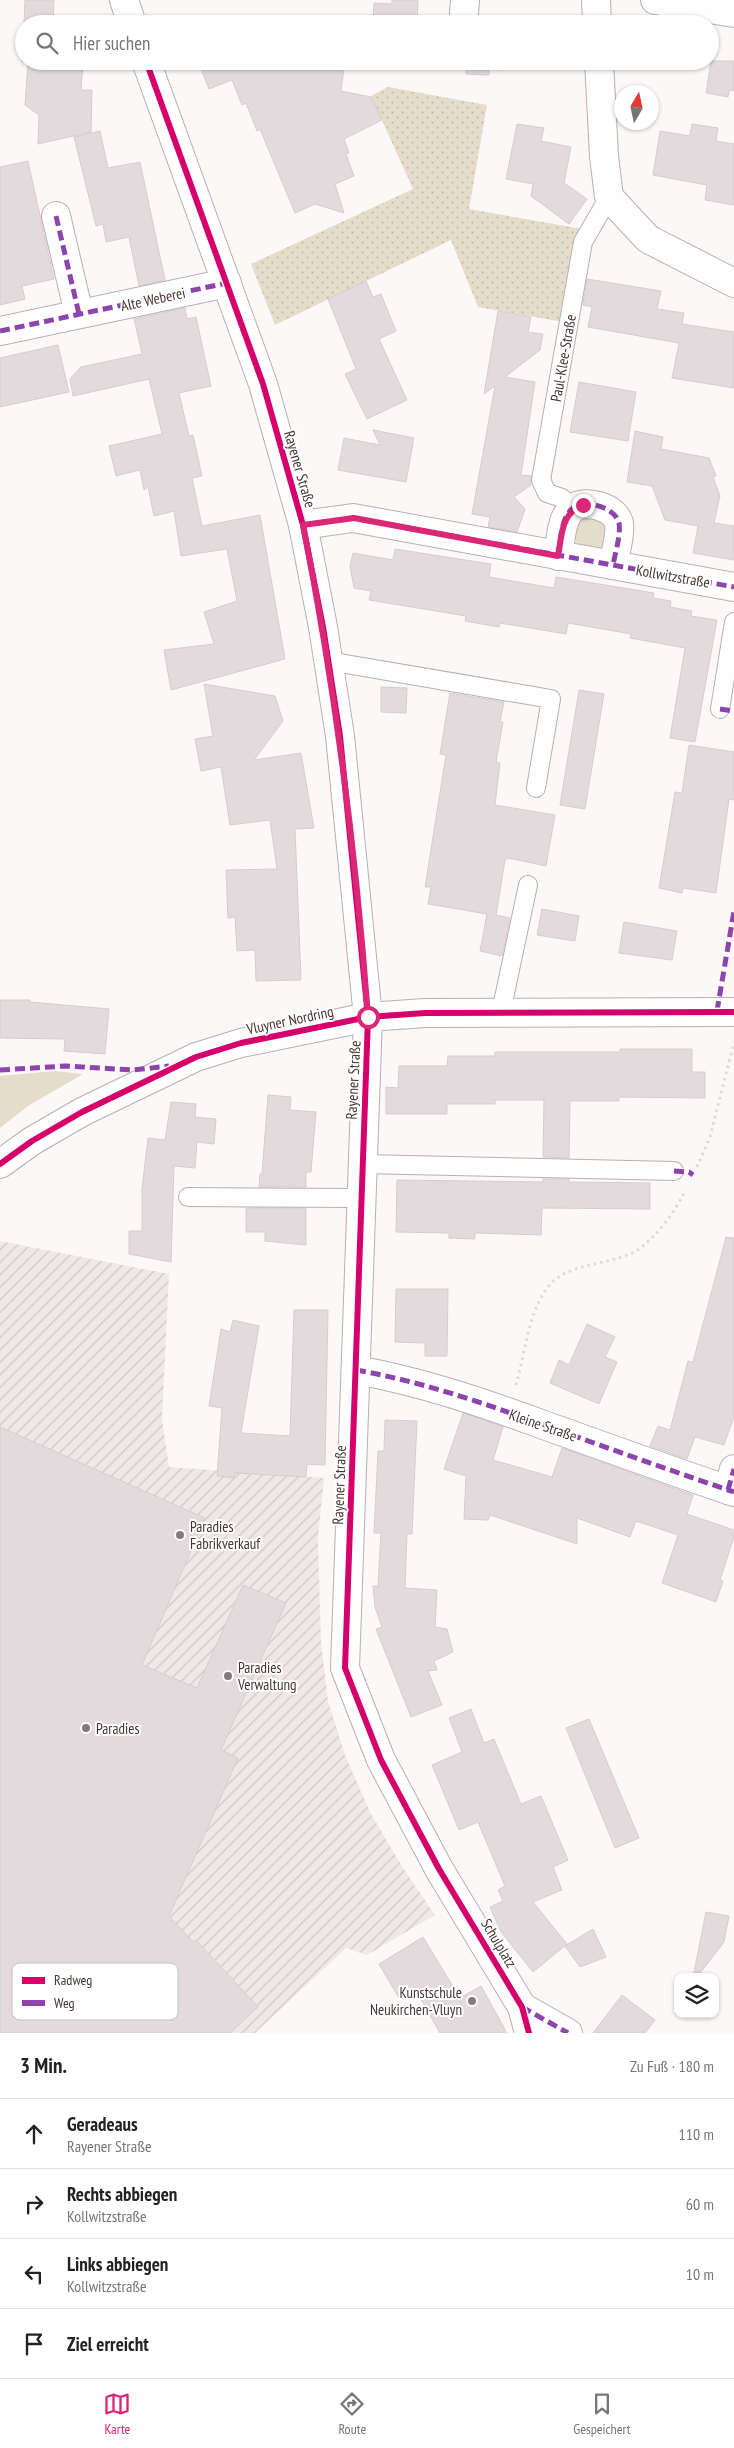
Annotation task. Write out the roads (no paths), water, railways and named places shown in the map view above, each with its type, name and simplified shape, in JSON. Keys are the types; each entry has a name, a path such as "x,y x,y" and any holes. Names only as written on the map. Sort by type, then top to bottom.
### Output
{"street":[{"path":"124,0 129,15"},
{"path":"596,0 597,15"},
{"path":"655,0 734,13"},
{"name":"Rayener Straße","path":"149,70 263,384 303,525 328,660 343,760 368,1017 345,1668 381,1760 440,1869"},
{"path":"599,70 604,156 609,197 648,239 734,282"},
{"path":"56,216 79,314"},
{"name":"Alte Weberei","path":"0,331 226,283"},
{"path":"558,556 563,528 573,508 583,505 596,506 609,510 616,516 619,524 613,565"},
{"name":"Kollwitzstraße","path":"303,525 354,518 734,587"},
{"name":"Vluyner Nordring","path":"0,1164 32,1141 82,1112 196,1057 241,1043 368,1017 501,1012 734,1012"},
{"name":"Kleine Straße","path":"356,1370 412,1382 732,1484"},
{"name":"Schulplatz","path":"440,1869 522,2007 529,2033"},
{"name":"Schulplatz","path":"522,2007 568,2033"}],"lane":[{"name":"Paul-Klee-Straße","path":"573,508 562,498 547,493 541,480 583,242 609,197"},
{"path":"720,709 734,622"},
{"path":"328,660 550,699 536,788"},
{"path":"501,1012 528,885"},
{"path":"362,1164 674,1170"},
{"path":"188,1196 361,1198"}],"place":[{"name":"Paradies Fabrikverkauf","path":"180,1535"},
{"name":"Paradies Verwaltung","path":"228,1676"},
{"name":"Paradies","path":"86,1728"},
{"name":"Kunstschule Neukirchen-Vluyn","path":"472,2001"}]}
